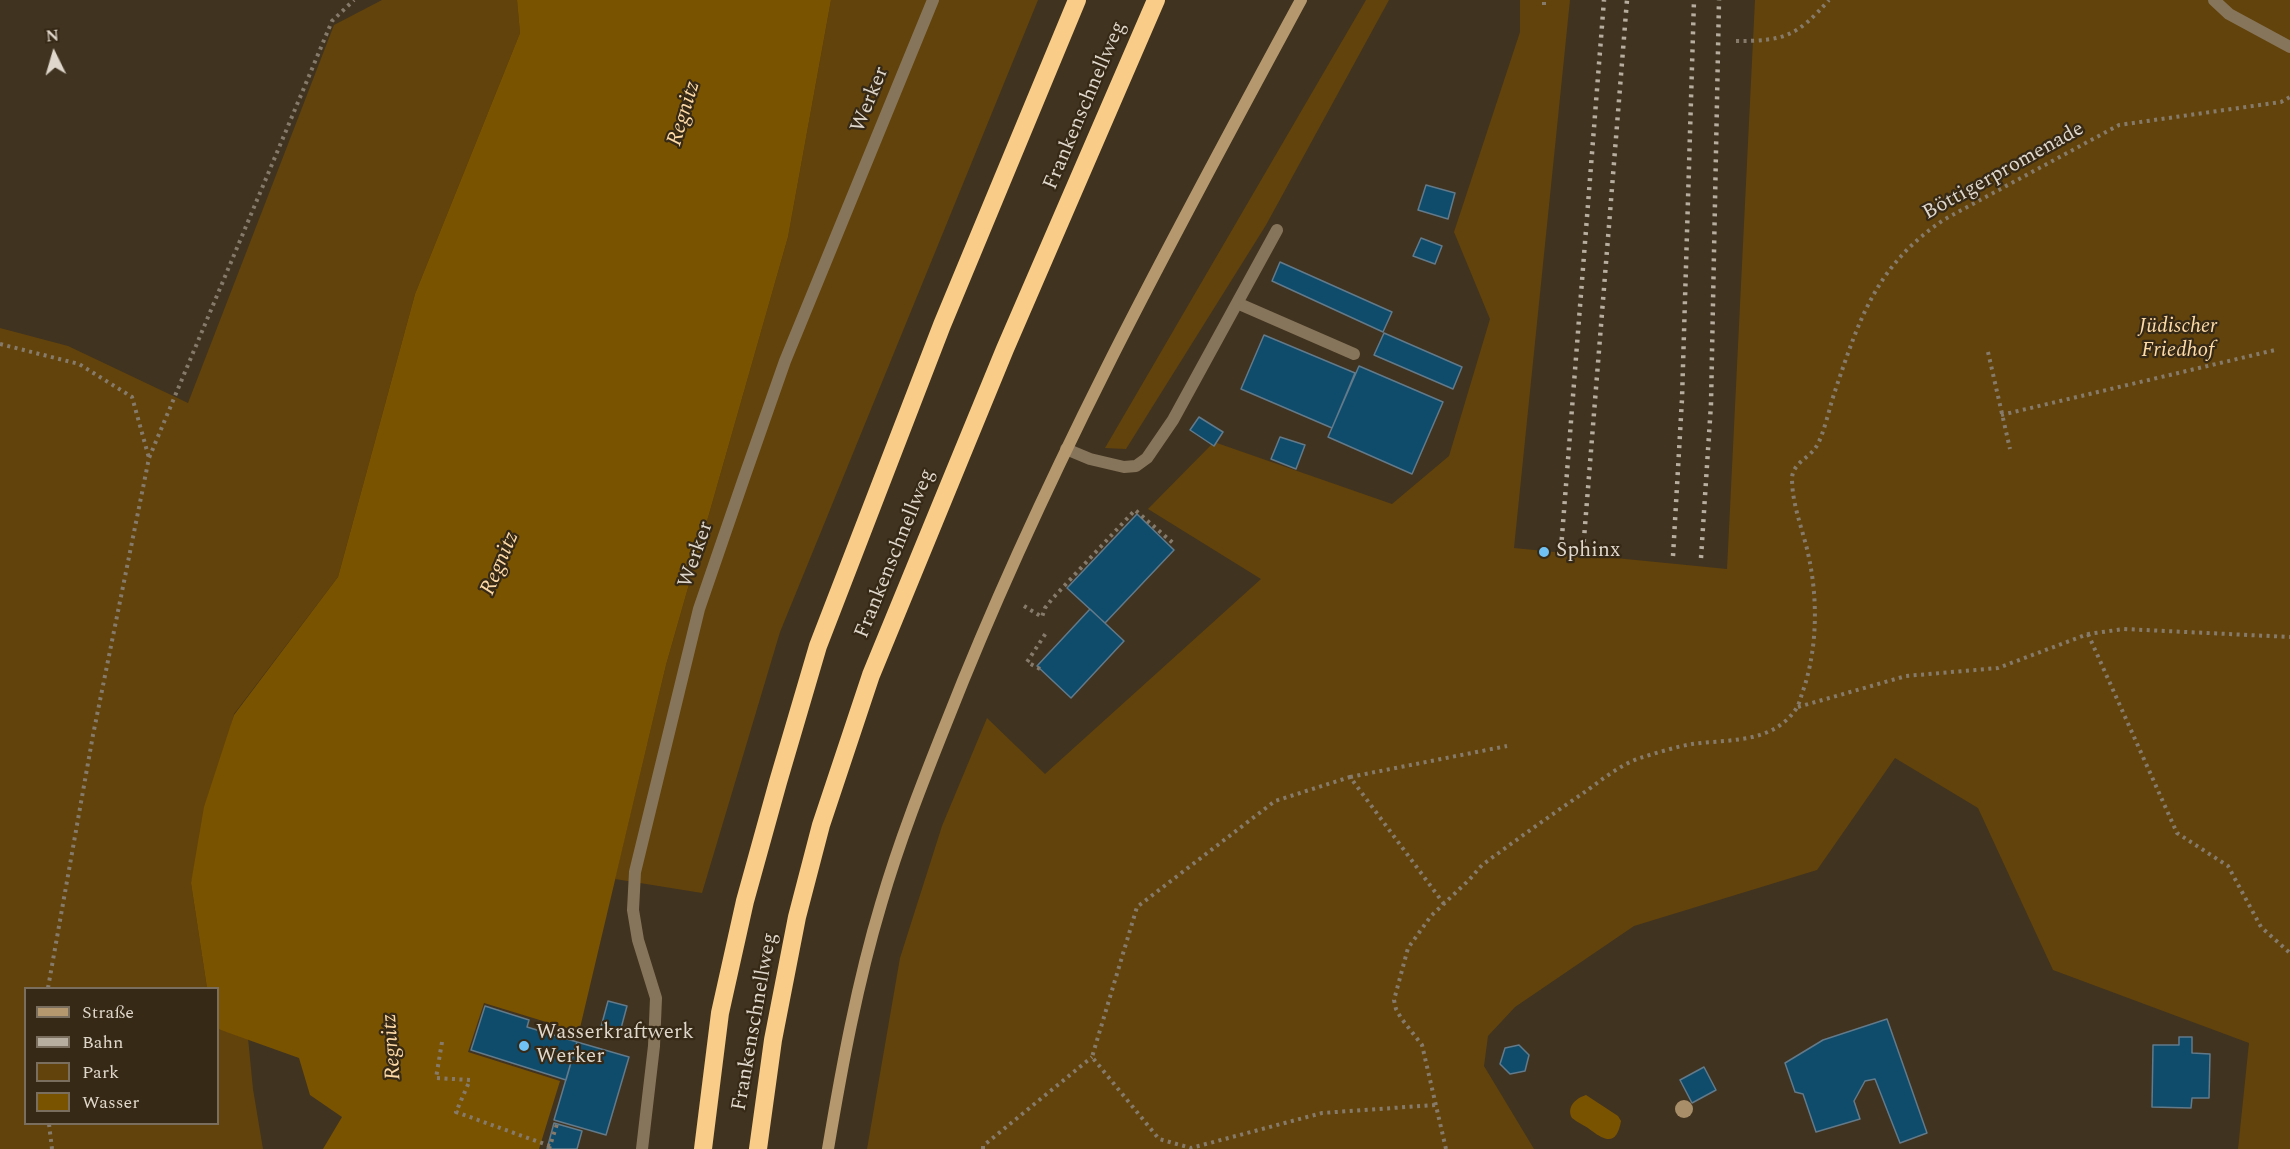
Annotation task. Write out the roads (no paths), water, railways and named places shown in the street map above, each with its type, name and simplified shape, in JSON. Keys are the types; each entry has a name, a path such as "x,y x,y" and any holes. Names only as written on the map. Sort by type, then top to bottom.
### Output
{"highway":[{"name":"Frankenschnellweg","path":"703,1149 720,1013 745,901 818,646 942,325 1077,0"},
{"name":"Frankenschnellweg","path":"758,1149 772,1040 797,917 821,825 871,675 1005,349 1156,0"}],"main road":[{"path":"828,1149 850,1024 885,892 922,785 983,629 1066,449 1175,233 1301,0"}],"street":[{"name":"Werker","path":"642,1149 654,1046 656,998 638,940 633,910 635,872 699,609 785,361 933,0"},
{"path":"2214,0 2229,14 2290,47"},
{"path":"1066,449 1090,459 1124,467 1136,466 1148,458 1173,420 1277,230"},
{"path":"1237,303 1354,354"}],"water":[{"name":"Regnitz","path":"517,0 831,0 788,237 666,665 579,1032 484,1003 468,1052 560,1081 539,1149 323,1149 342,1117 310,1095 299,1058 219,1029 219,987 207,987 191,883 204,807 234,715 338,577 415,294 520,33"},
{"path":"1586,1095 1618,1116 1621,1121 1617,1134 1611,1139 1603,1138 1572,1118 1571,1107 1579,1098"}],"railway":[{"path":"1561,549 1604,0"},
{"path":"1583,551 1627,0"},
{"path":"1673,556 1682,399 1694,0"},
{"path":"1701,558 1711,404 1719,0"}],"place":[{"name":"Sphinx","path":"1544,552"},
{"name":"Wasserkraftwerk Werker","path":"524,1046"}],"park label":[{"name":"Jüdischer Friedhof","path":"2178,340"}]}
